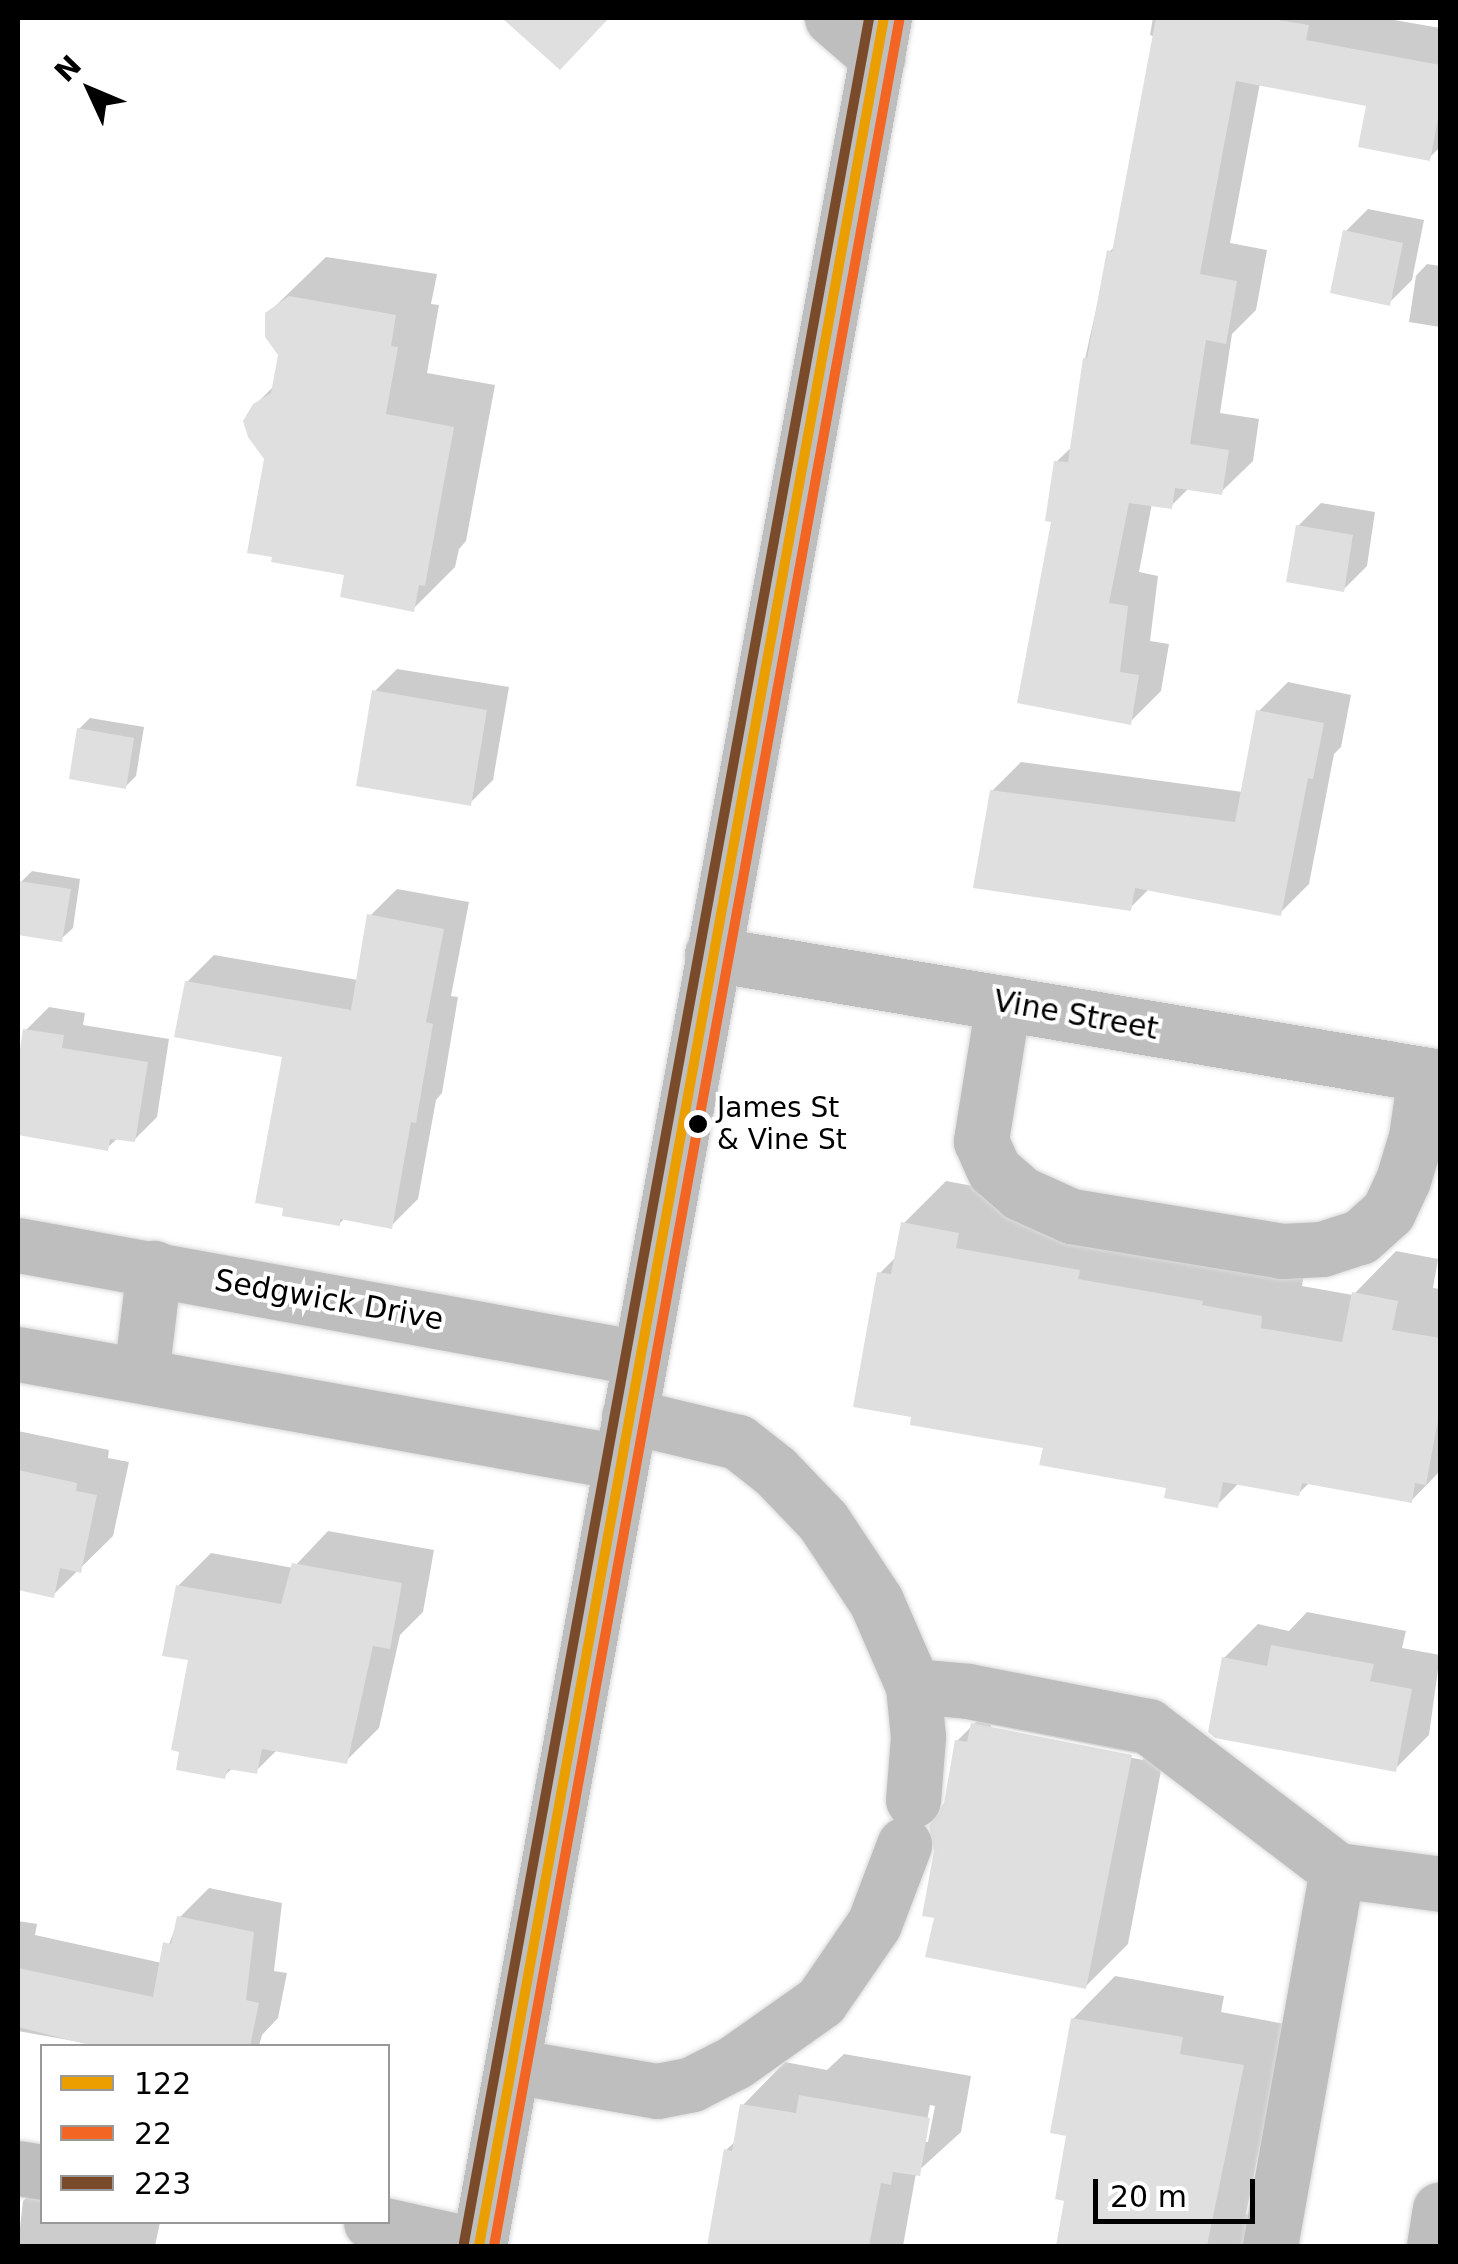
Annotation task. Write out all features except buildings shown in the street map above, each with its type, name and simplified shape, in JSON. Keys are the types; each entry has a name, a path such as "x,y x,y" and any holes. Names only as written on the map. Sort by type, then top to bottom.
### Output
{"street":[{"path":"380,2224 479,2246 881,37 832,18"},
{"name":"Vine Street","path":"712,954 1433,1076"},
{"path":"1004,1003 981,1141 994,1170 1020,1193 1072,1216 1282,1251 1322,1248 1360,1237 1388,1212 1403,1180 1433,1076"},
{"name":"Sedgwick Drive","path":"18,1245 640,1358"},
{"path":"141,1375 154,1268"},
{"path":"18,1354 141,1375 624,1439 738,1442 775,1472 822,1520 876,1600 913,1686 918,1736 908,1822 874,1924 821,2002 735,2062 692,2084 657,2091 512,2066"},
{"path":"913,1686 968,1691 1148,1726 1336,1870 1440,1884"},
{"path":"1270,2246 1336,1870"},
{"path":"1434,2246 1440,2209"}],"transit line":[{"name":"223","path":"464,2243 869,18"},
{"name":"122","path":"479,2246 884,18"},
{"name":"22","path":"494,2246 899,21"}],"place":[{"name":"James St & Vine St","path":"698,1124"}]}
